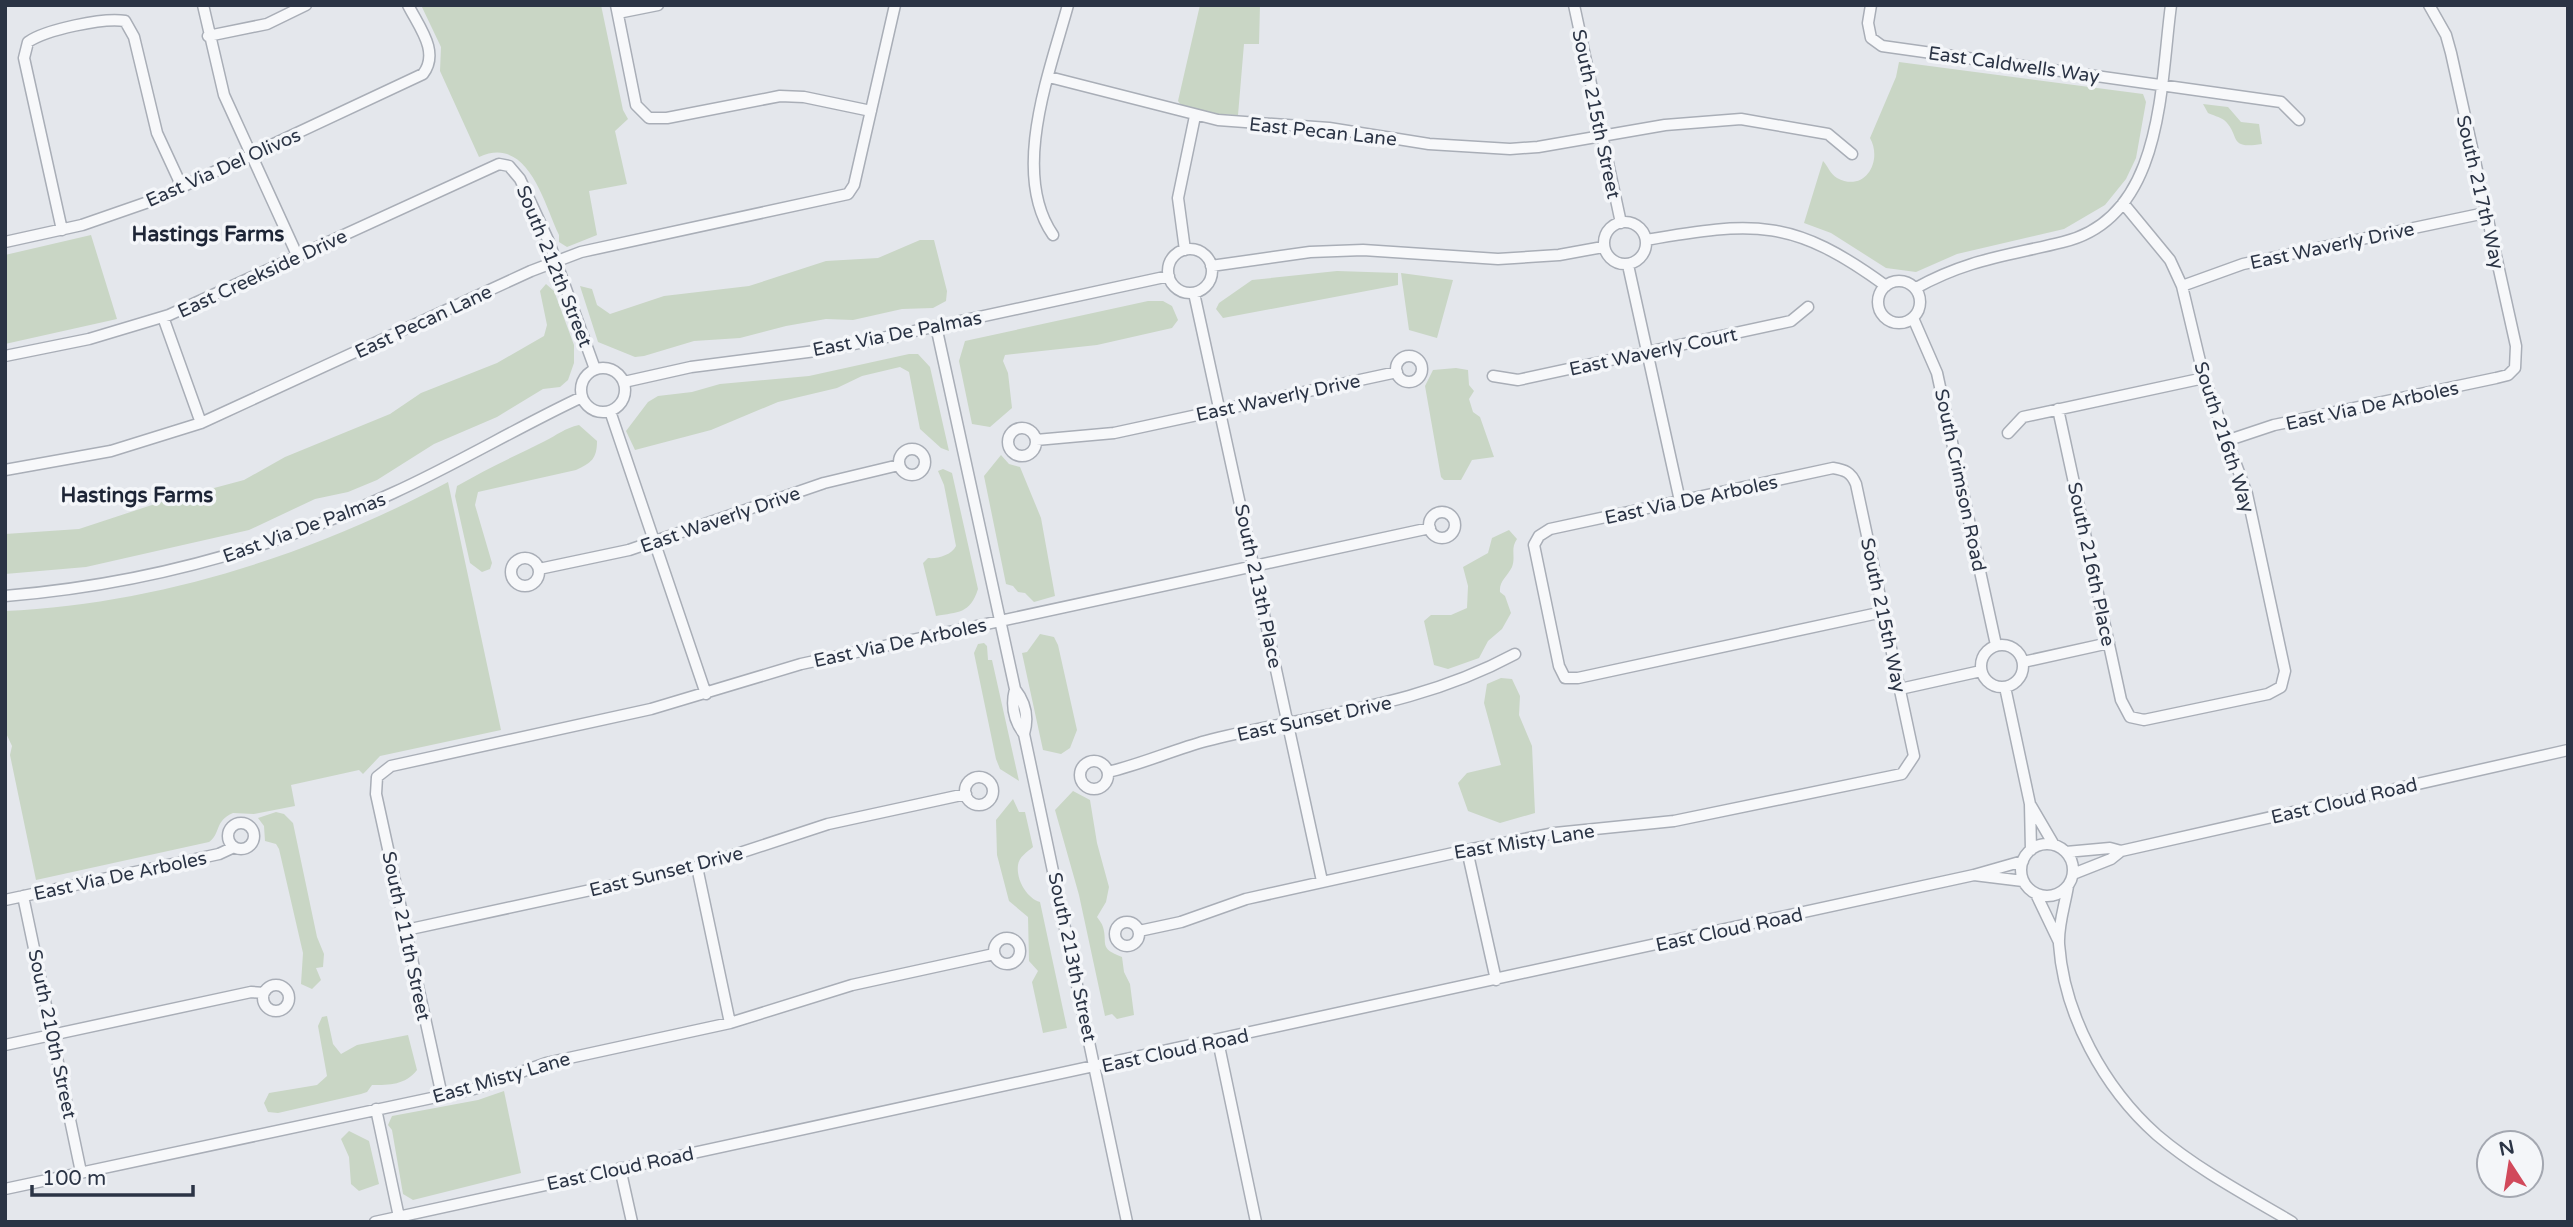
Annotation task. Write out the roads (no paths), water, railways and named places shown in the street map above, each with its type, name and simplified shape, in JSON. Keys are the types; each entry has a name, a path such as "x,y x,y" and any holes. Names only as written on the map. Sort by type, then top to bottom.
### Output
{"street":[{"path":"202,5 224,95 298,257"},
{"path":"208,36 267,24 306,5"},
{"name":"East Via Del Olivos","path":"5,242 106,217 182,187 423,74 430,64 430,50 408,5"},
{"path":"658,5 617,9 636,105 649,118 667,118 780,96 804,97 872,111 895,5"},
{"path":"1053,235 1038,207 1035,186 1037,134 1068,5"},
{"name":"South 215th Street","path":"1574,5 1621,223"},
{"name":"East Caldwells Way","path":"1871,5 1868,23 1871,38 1882,46 2281,102 2299,120"},
{"path":"1913,318 1894,322 1883,315 1879,297 1886,286 1904,281 1916,288 1966,264 2067,242 2099,225 2123,204 2138,183 2151,153 2171,5"},
{"name":"South 217th Way","path":"2429,5 2438,18 2451,53 2516,346 2515,368"},
{"path":"62,230 24,58 28,42 40,34 110,20 125,21 134,37 157,133 182,187"},
{"name":"East Pecan Lane","path":"1049,77 1195,116 1274,126 1329,128 1468,147 1538,147 1703,120 1741,119 1828,134 1852,154"},
{"name":"East Pecan Lane","path":"5,470 111,451 201,423 556,261 613,245 848,194 854,185 872,111"},
{"path":"1185,250 1178,198 1180,178 1195,116"},
{"name":"East Creekside Drive","path":"5,356 78,342 163,317 298,257 487,167 509,166"},
{"name":"South 212th Street","path":"509,166 520,179 556,261 595,369"},
{"name":"South 216th Way","path":"2123,204 2170,260 2182,286 2204,378 2247,494 2285,671 2281,687 2268,694 2155,718 2130,717"},
{"name":"East Waverly Drive","path":"2182,286 2243,264 2485,212"},
{"path":"1621,223 1634,224 1646,240 1644,253 1628,265 1609,259 1603,247 1609,229 1621,223"},
{"path":"1646,240 1731,227 1779,230 1824,246 1886,286"},
{"path":"1211,267 1310,252 1363,250 1508,259 1559,255 1603,247"},
{"path":"1185,250 1199,251 1211,267 1206,286 1194,292 1178,289 1169,276 1170,263 1185,250"},
{"path":"1628,265 1680,500"},
{"name":"East Via De Palmas","path":"624,382 691,367 831,349 1169,276"},
{"name":"South Crimson Road","path":"1916,288 1920,301 1913,318 1937,373 1996,645"},
{"name":"South 213th Place","path":"1194,292 1322,881"},
{"name":"East Waverly Court","path":"1493,376 1518,380 1791,321 1808,307"},
{"path":"163,317 201,423"},
{"name":"South 213th Street","path":"936,326 1015,689 1022,699 1028,721 1024,734 1097,1066 1127,1222"},
{"name":"East Via De Arboles","path":"2227,441 2274,425 2508,375 2515,368"},
{"path":"595,369 609,369 624,382 624,396 610,411 593,410 582,397 582,384 595,369"},
{"name":"East Waverly Drive","path":"1036,440 1114,433 1397,372"},
{"path":"2008,433 2023,417 2204,378"},
{"name":"East Via De Palmas","path":"5,596 145,576 275,541 397,491 582,397"},
{"name":"South 216th Place","path":"2058,409 2121,700 2130,717"},
{"path":"610,411 706,694"},
{"name":"East Waverly Drive","path":"539,569 654,542 824,483 899,465"},
{"name":"East Via De Arboles","path":"1844,470 1833,468 1680,500 1550,529 1539,536 1534,545 1559,666 1565,678 1578,678 1883,612"},
{"name":"South 215th Way","path":"1844,470 1853,476 1856,484 1914,756 1910,765"},
{"name":"East Via De Arboles","path":"377,777 391,766 706,694 801,664 1430,528"},
{"path":"2023,662 2109,643"},
{"path":"1996,645 2010,646 2023,662 2018,680 2005,687 1988,682 1981,671 1982,658 1996,645"},
{"name":"East Sunset Drive","path":"1108,772 1203,742 1435,691 1474,676 1515,654"},
{"path":"1900,689 1981,671"},
{"path":"2005,687 2031,804 2031,850"},
{"name":"East Cloud Road","path":"2073,874 2111,859 2121,851 2568,751"},
{"name":"East Misty Lane","path":"1139,931 1181,922 1245,899 1322,881 1555,833 1674,821 1729,811 1902,774 1910,765"},
{"name":"South 211th Street","path":"377,777 376,794 442,1096"},
{"name":"East Sunset Drive","path":"406,930 696,867 828,824 966,794"},
{"path":"2031,804 2054,845"},
{"path":"2059,942 2036,894 2023,881 2023,861 2031,850 2042,845 2054,845 2066,852 2073,874 2068,886 2059,942 2065,985 2076,1017 2113,1087 2157,1135 2220,1179 2292,1222"},
{"name":"East Via De Arboles","path":"5,900 219,854 234,847"},
{"name":"East Cloud Road","path":"2066,852 2110,848 2121,851"},
{"path":"1467,850 1496,981"},
{"name":"East Cloud Road","path":"375,1222 1496,981 1973,875 2023,861"},
{"path":"696,867 730,1023"},
{"name":"East Cloud Road","path":"1973,875 2023,881"},
{"path":"2036,894 2050,896 2068,886"},
{"name":"South 210th Street","path":"23,896 82,1172"},
{"name":"East Misty Lane","path":"5,1189 442,1096 492,1084 546,1063 730,1023 852,985 994,954"},
{"path":"5,1045 251,992 264,993"},
{"path":"1218,1041 1256,1222"},
{"path":"376,1110 399,1217"},
{"path":"620,1168 632,1222"}],"district":[{"name":"Hastings Farms","path":"208,234"},
{"name":"Hastings Farms","path":"137,495"}]}
